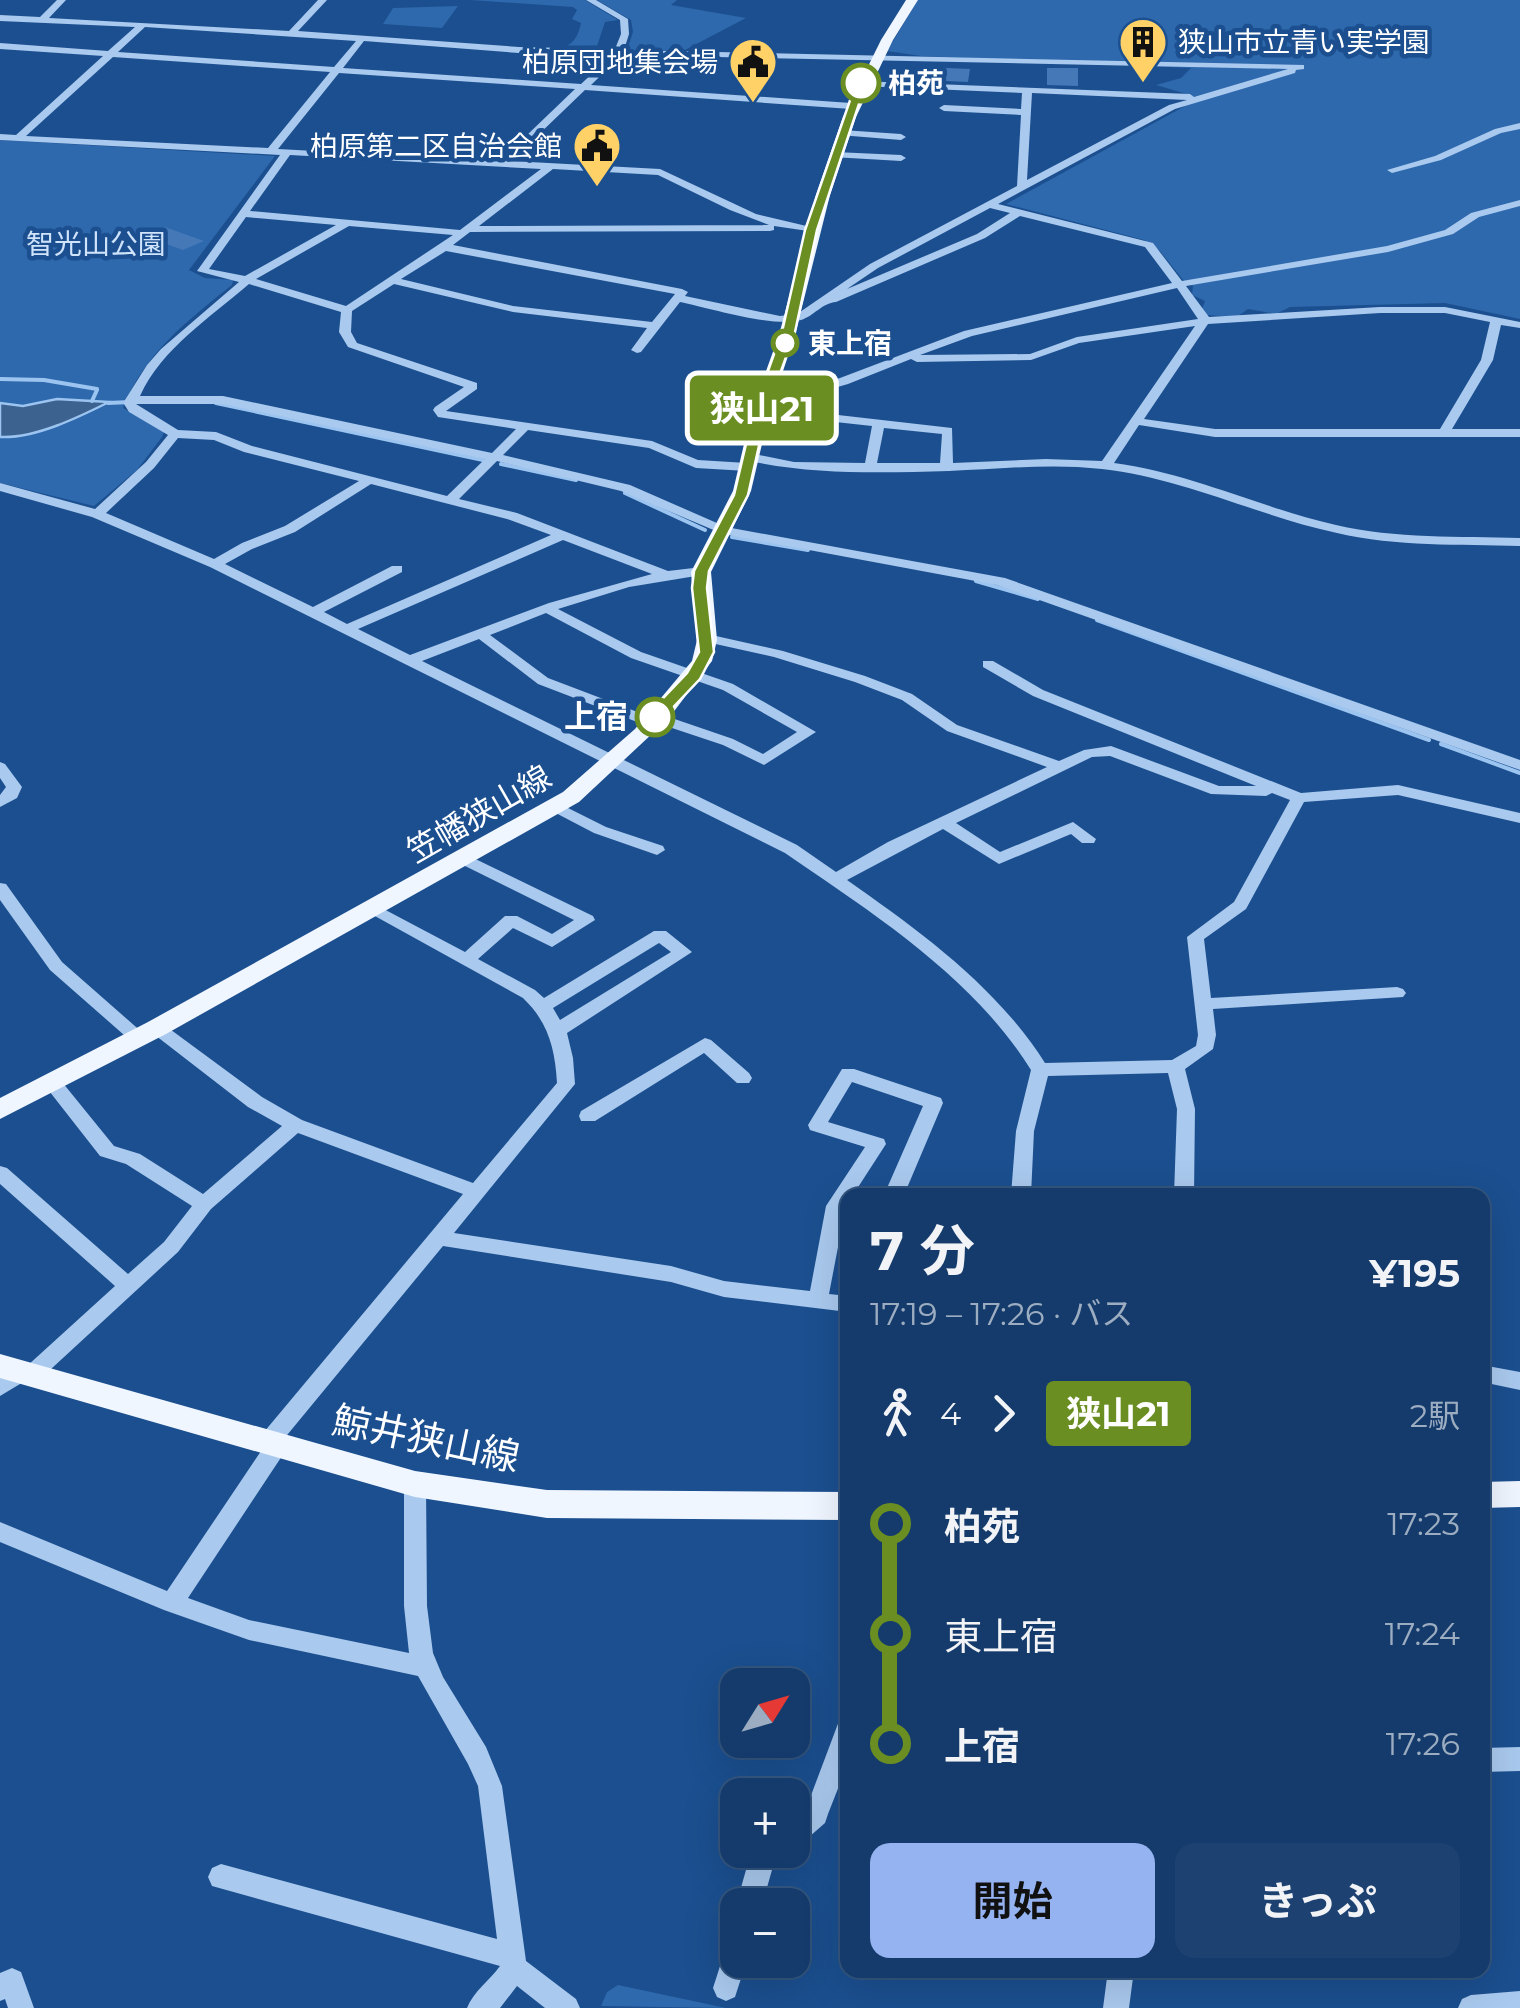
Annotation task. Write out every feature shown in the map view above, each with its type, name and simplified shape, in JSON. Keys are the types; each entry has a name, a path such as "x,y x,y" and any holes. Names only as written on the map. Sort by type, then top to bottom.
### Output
{"main road":[{"path":"708,638 699,588 702,571 741,495 835,154 861,83 912,0"},
{"name":"笠幡狭山線","path":"0,1110 157,1028 556,807 614,762 694,676 708,638"},
{"name":"鯨井狭山線","path":"13,1375 415,1484 546,1504 840,1506"},
{"path":"1490,1494 1520,1494"}],"street":[{"path":"42,20 62,0"},
{"path":"290,34 323,0"},
{"path":"501,165 618,54 625,34 624,20 590,0"},
{"path":"0,18 618,54 1302,66 1196,98 845,283 792,320 678,298"},
{"path":"18,138 142,24"},
{"path":"268,153 360,40"},
{"path":"0,46 851,106"},
{"path":"1099,63 1100,94"},
{"path":"861,83 1196,98"},
{"path":"1022,187 1028,91"},
{"path":"944,108 1026,112"},
{"path":"1392,170 1438,158 1498,131 1520,126"},
{"path":"842,133 902,137"},
{"path":"0,138 660,172 756,218 786,228"},
{"path":"286,154 202,272 247,280 347,310 444,247 550,167"},
{"path":"835,154 901,158"},
{"path":"762,408 968,333 1182,284 1388,249 1449,232 1475,215 1520,203"},
{"path":"991,205 1150,245 1182,284 1204,321"},
{"path":"817,305 982,236 1019,212"},
{"path":"243,214 466,231 811,230"},
{"path":"131,402 150,368 247,280 345,224"},
{"path":"444,247 682,292 637,350"},
{"path":"394,281 514,308 655,326"},
{"path":"898,360 1031,356 1078,340 1204,321 1422,309 1520,325"},
{"path":"347,310 345,332 352,345 474,386 439,410 442,414 652,445 696,464 748,462 870,468 1066,461 1106,465 1193,485 1364,535 1520,542"},
{"path":"1106,465 1204,321"},
{"path":"1443,435 1487,360 1496,322"},
{"path":"131,402 222,400 625,488 723,530 1000,581 1520,765"},
{"path":"131,402 136,414 175,434 230,439 248,450 512,516 608,549 664,574"},
{"path":"762,408 948,431"},
{"path":"946,467 951,412"},
{"path":"1135,421 1215,433 1520,433"},
{"path":"870,468 879,424"},
{"path":"450,500 525,427"},
{"path":"97,514 150,465 175,434"},
{"path":"215,564 290,529 368,480"},
{"path":"0,487 97,514 215,564 791,850 835,880 886,916 1004,1018 1027,1044 1040,1070 1024,1131 1021,1188"},
{"path":"345,630 561,536"},
{"path":"312,613 397,569"},
{"path":"410,660 607,588 664,574 702,571"},
{"path":"482,635 543,681 728,742 764,760 808,732 728,688 636,655 550,610"},
{"path":"708,638 850,675 906,697 952,728 1060,767"},
{"path":"988,664 1038,693 1299,798 1398,790 1520,818"},
{"path":"835,880 944,822 1137,730"},
{"path":"1089,753 1111,751 1126,755 1217,792 1276,791"},
{"path":"0,767 14,787 11,795 0,802"},
{"path":"1040,1070 1175,1066 1204,1049 1207,1035 1195,937 1240,905 1299,798"},
{"path":"556,807 600,830 657,850"},
{"path":"944,822 1000,859 1073,826 1088,840"},
{"path":"463,858 587,920 552,941 510,920 466,960"},
{"path":"0,888 56,966 138,1038"},
{"path":"172,1603 272,1445 566,1084 564,1046 543,1006 529,994 372,910"},
{"path":"543,1006 660,935 683,952 558,1030"},
{"path":"1203,1004 1397,993"},
{"path":"157,1028 255,1102 295,1125 477,1192"},
{"path":"588,1116 706,1044 743,1078"},
{"path":"1175,1066 1186,1109 1184,1188"},
{"path":"848,1188 876,1144 817,1125 848,1074 934,1103 897,1188"},
{"path":"52,1082 107,1151 133,1159 204,1204"},
{"path":"13,1375 129,1287 178,1240 204,1204 295,1125"},
{"path":"0,1173 129,1287"},
{"path":"818,1301 840,1200"},
{"path":"439,1238 671,1274 724,1288 840,1303"},
{"path":"1490,1375 1520,1381"},
{"path":"415,1484 419,1644 425,1667 482,1760 490,1786 513,1962 480,2008"},
{"path":"0,1532 172,1603 249,1630 425,1667"},
{"path":"810,1819 816,1814 840,1750"},
{"path":"1490,1760 1520,1759"},
{"path":"221,1877 513,1962 567,2008"},
{"path":"726,1988 729,1978"},
{"path":"1116,2008 1120,1978"},
{"path":"0,1988 12,1981 21,2008"},
{"path":"1471,2008 1520,2004"}],"green space":[{"path":"470,0 585,0 618,20 605,22 596,49 563,48 575,38 581,23 572,19 577,10 573,7"},
{"path":"597,0 677,0 671,5 746,18 685,50 631,51 627,50 633,32 631,20"},
{"path":"918,0 1520,0 1520,319 1445,303 1290,307 1276,314 1248,309 1237,317 1206,315 1202,309 1205,301 1192,295 1193,286 1144,240 1006,204 1187,105 1190,95 1156,85 1181,78 1191,68 921,56 887,51"},
{"path":"458,6 442,28 383,24 393,8"},
{"name":"智光山公園","path":"0,140 275,156 189,270 205,278 233,280 232,285 155,355 123,408 164,432 162,437 137,470 94,506 0,483"},
{"path":"618,1985 726,2008 601,2006 607,1992"}],"shaded area":[{"path":"57,399 109,402 42,430 0,437 0,403 23,406"}],"building":[{"path":"925,67 970,69 968,82 923,80"},
{"path":"1047,68 1078,68 1078,86 1047,85"},
{"path":"165,227 204,241 183,250 144,236"}],"waterway":[{"path":"0,379 44,380 97,389"},
{"path":"92,401 97,390"},
{"path":"108,403 130,402"},
{"path":"216,403 483,460"},
{"path":"501,464 576,480"},
{"path":"625,493 705,530"},
{"path":"732,537 808,550"},
{"path":"976,581 1038,599"},
{"path":"1097,620 1429,740"},
{"path":"1441,744 1520,773"}],"bus line":[{"name":"狭山21","path":"655,717 694,676 706,652 708,638 699,588 702,571 741,495 761,410 785,345 811,230 861,83"}],"place":[{"name":"柏苑","path":"861,83"},
{"name":"狭山市立青い実学園","path":"1143,84"},
{"name":"柏原団地集会場","path":"753,104"},
{"name":"柏原第二区自治会館","path":"597,188"},
{"name":"東上宿","path":"785,343"},
{"name":"上宿","path":"655,717"}]}
